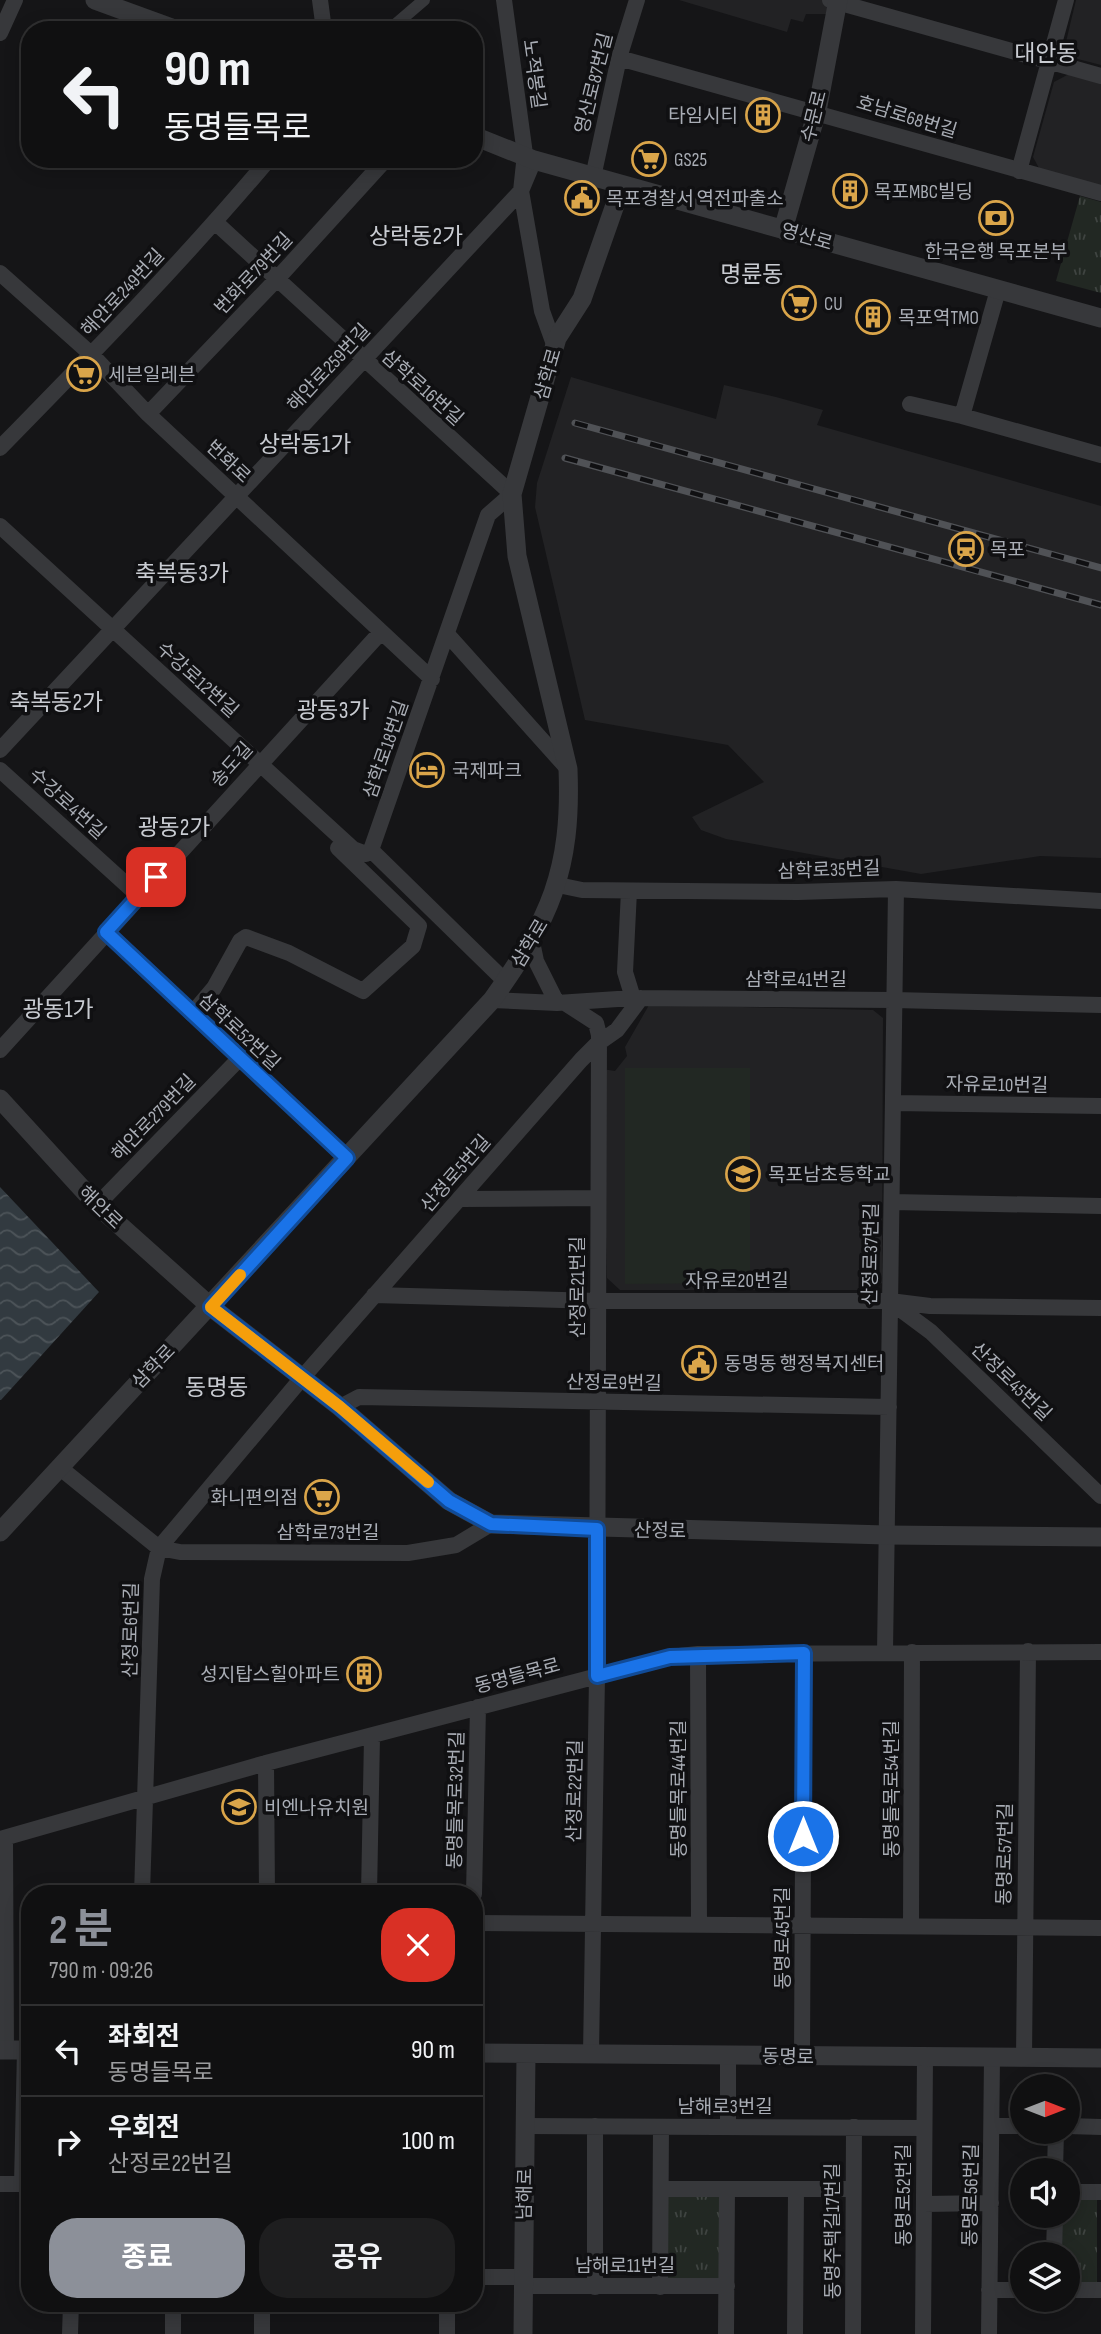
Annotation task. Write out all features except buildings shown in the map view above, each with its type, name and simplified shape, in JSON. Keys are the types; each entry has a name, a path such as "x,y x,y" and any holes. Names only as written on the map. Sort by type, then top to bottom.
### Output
{"street":[{"path":"0,33 15,0"},
{"path":"95,0 152,21"},
{"path":"320,0 323,21"},
{"path":"399,21 424,0"},
{"name":"노적봉길","path":"504,0 529,157 521,191 542,311 555,347"},
{"name":"영산로87번길","path":"593,177 636,0"},
{"path":"1019,171 1066,0"},
{"path":"835,1 1101,76"},
{"name":"수문로","path":"783,230 817,111 835,1"},
{"name":"호남로68번길","path":"620,58 817,111 1101,193"},
{"name":"영산로","path":"483,139 593,177 1101,318"},
{"name":"해안로249번길","path":"0,448 92,355 261,168"},
{"name":"번화로79번길","path":"148,414 378,168"},
{"name":"삼학로","path":"0,1532 211,1307 492,1000 532,942 558,886 568,831 568,769 517,556 512,494 555,347 582,299 622,185"},
{"name":"해안로259번길","path":"0,750 521,191"},
{"name":"삼학로16번길","path":"215,222 363,361 512,494"},
{"name":"번화로","path":"0,273 92,355 148,414 432,678"},
{"path":"962,416 998,290"},
{"path":"910,404 1101,455"},
{"name":"삼학로18번길","path":"371,850 488,514 512,494"},
{"name":"수강로12번길","path":"0,526 353,849 366,854 371,850"},
{"name":"송도길","path":"0,1050 381,632"},
{"path":"448,635 568,769"},
{"name":"수강로4번길","path":"0,770 139,896"},
{"path":"192,1014 214,988 240,941 246,937 289,953 363,991 413,946 419,926 318,829 321,820"},
{"path":"371,850 505,981"},
{"name":"삼학로35번길","path":"558,886 582,890 629,891 797,892 897,889 1101,901"},
{"name":"산정로37번길","path":"885,1652 897,889"},
{"path":"629,891 625,972 637,998"},
{"name":"삼학로52번길","path":"106,932 347,1158"},
{"path":"532,942 536,961 561,1003 596,1023 597,1044"},
{"name":"삼학로41번길","path":"492,1000 561,1003 637,998 894,1000 1101,1005"},
{"name":"산정로5번길","path":"302,1378 597,1044 617,1030 637,998"},
{"name":"산정로21번길","path":"597,1044 597,1529"},
{"name":"해안로279번길","path":"97,1205 239,1059"},
{"name":"해안로","path":"0,1099 97,1205 211,1307"},
{"name":"자유로10번길","path":"893,1103 1101,1106"},
{"path":"461,1199 597,1198"},
{"path":"892,1202 1101,1206"},
{"name":"자유로20번길","path":"374,1295 598,1301 890,1301 930,1306 1101,1308"},
{"name":"산정로45번길","path":"890,1301 931,1332 1101,1496"},
{"name":"산정로","path":"211,1307 340,1407 449,1501 491,1524 597,1529 1101,1537"},
{"name":"산정로6번길","path":"143,1885 148,1797 152,1579 159,1548 302,1378"},
{"name":"산정로9번길","path":"340,1407 359,1397 598,1404 889,1407"},
{"path":"59,1467 159,1548"},
{"name":"삼학로73번길","path":"159,1548 187,1553 408,1553 456,1545 491,1524"},
{"name":"산정로22번길","path":"591,2054 597,1529"},
{"name":"동명로57번길","path":"1024,2058 1028,1651"},
{"name":"동명들목로54번길","path":"911,1926 912,1652"},
{"name":"동명들목로","path":"2,1838 266,1763 670,1657 698,1654 1101,1652"},
{"name":"동명로45번길","path":"802,2056 804,1653"},
{"name":"동명들목로44번길","path":"698,1654 699,1925"},
{"name":"동명들목로32번길","path":"474,1885 478,1707"},
{"path":"369,1885 372,1737"},
{"path":"266,1763 267,1885"},
{"path":"2,1838 21,2123"},
{"path":"483,1923 1101,1928"},
{"name":"동명로","path":"483,2053 1101,2058"},
{"name":"남해로","path":"523,2334 526,2054"},
{"path":"728,2055 728,2127"},
{"name":"동명로52번길","path":"923,2334 925,2057"},
{"name":"동명로56번길","path":"989,2334 992,2057"},
{"name":"남해로3번길","path":"525,2126 924,2128"},
{"path":"595,2126 595,2287"},
{"path":"660,2287 661,2126"},
{"path":"992,2126 1010,2126"},
{"path":"1080,2126 1101,2127"},
{"name":"동명주택길17번길","path":"853,2334 854,2127"},
{"path":"0,2184 21,2184"},
{"path":"661,2189 853,2189"},
{"path":"726,2334 727,2189"},
{"path":"795,2334 796,2189"},
{"path":"1080,2192 1101,2192"},
{"path":"924,2204 991,2203"},
{"name":"남해로11번길","path":"483,2278 595,2287 727,2286"},
{"path":"989,2290 1010,2290"},
{"path":"1080,2290 1101,2290"},
{"path":"70,2334 71,2312"},
{"path":"173,2312 173,2334"},
{"path":"262,2312 262,2334"},
{"path":"447,2312 447,2334"}],"shaded area":[{"path":"679,0 831,0 826,14 806,14 803,22 791,19 787,32"},
{"path":"1076,0 1101,0 1101,65 1070,57 1065,46"},
{"path":"1069,74 1101,83 1101,186 1040,170 1033,157 1054,82"},
{"path":"571,377 716,419 724,385 776,397 823,410 817,425 1101,506 1101,858 1040,856 921,874 726,839 701,830 692,817 764,782 728,745 585,720 535,507 537,483"},
{"name":"목포남초등학교","path":"649,1005 873,1010 883,1018 882,1283 871,1290 620,1290 607,1278 602,1069 615,1071 627,1056 625,1047"}],"green space":[{"path":"1080,196 1101,202 1101,293 1056,281"},
{"path":"625,1068 750,1068 750,1283 625,1284"},
{"path":"665,2193 722,2193 722,2283 665,2283"},
{"path":"1080,2196 1097,2196 1097,2285 1080,2285 1080,2242 1059,2242 1059,2228 1080,2228"}],"water":[{"path":"0,1187 99,1292 1,1400 0,1400"}],"railway":[{"path":"575,423 1101,568"},
{"path":"565,458 1101,605"}],"slow traffic":[{"path":"240,1275 211,1307 340,1407 428,1482"}],"place":[{"name":"타임시티","path":"763,115"},
{"name":"GS25","path":"649,159"},
{"name":"목포MBC빌딩","path":"850,191"},
{"name":"목포경찰서 역전파출소","path":"582,198"},
{"name":"한국은행 목포본부","path":"996,218"},
{"name":"CU","path":"799,303"},
{"name":"목포역TMO","path":"873,317"},
{"name":"세븐일레븐","path":"84,374"},
{"name":"목포","path":"966,549"},
{"name":"국제파크","path":"427,770"},
{"name":"목포남초등학교","path":"743,1174"},
{"name":"동명동 행정복지센터","path":"699,1363"},
{"name":"화니편의점","path":"322,1497"},
{"name":"성지탑스힐아파트","path":"364,1674"},
{"name":"비엔나유치원","path":"239,1807"}],"district":[{"name":"대안동","path":"1046,53"},
{"name":"상락동2가","path":"416,236"},
{"name":"명륜동","path":"752,274"},
{"name":"상락동1가","path":"305,444"},
{"name":"축복동3가","path":"182,573"},
{"name":"축복동2가","path":"56,702"},
{"name":"광동3가","path":"333,710"},
{"name":"광동2가","path":"174,827"},
{"name":"광동1가","path":"58,1009"},
{"name":"동명동","path":"217,1387"}],"route":[{"path":"156,877 106,932 347,1158 211,1307 340,1407 449,1501 491,1524 597,1529 597,1676 670,1657 698,1654 804,1653 803,1836"}]}
